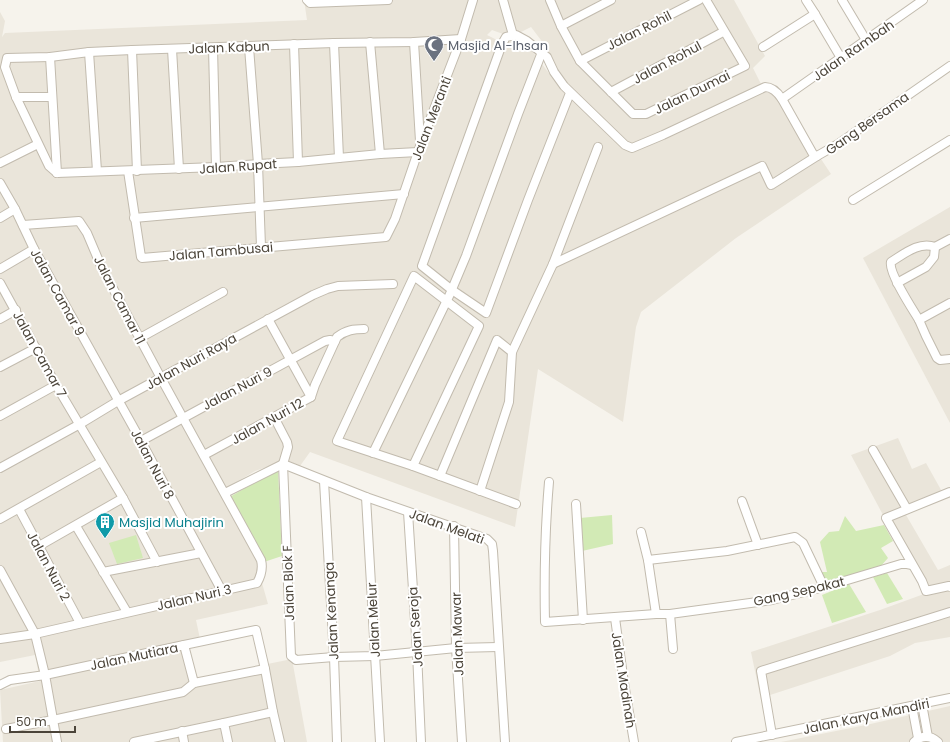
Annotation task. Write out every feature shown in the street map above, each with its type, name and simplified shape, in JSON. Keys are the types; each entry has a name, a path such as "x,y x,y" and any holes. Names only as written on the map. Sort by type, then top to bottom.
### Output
{"street":[{"path":"307,0 310,3 388,0"},
{"name":"Jalan Meranti","path":"387,236 395,219 421,143 461,39 473,0"},
{"path":"503,0 513,35"},
{"name":"Jalan Dumai","path":"550,0 561,26 580,61 633,114 646,114 744,66 706,0"},
{"path":"561,26 611,0"},
{"name":"Jalan Rohil","path":"580,61 699,0"},
{"path":"806,0 841,58"},
{"path":"842,0 866,40"},
{"name":"Jalan Rambah","path":"782,99 923,0"},
{"path":"763,48 815,14"},
{"name":"Jalan Rohul","path":"611,92 724,32"},
{"path":"413,466 479,326 449,296 422,266 502,44 506,37 513,35 527,41 547,57 554,72 570,93 486,313 449,296 414,276 336,441 413,466 516,504"},
{"name":"Jalan Kabun","path":"16,97 5,67 7,58 50,57 89,52 132,50 294,44 414,42 461,39"},
{"path":"370,42 380,154"},
{"path":"414,42 421,143"},
{"path":"334,43 339,158"},
{"path":"294,44 298,162"},
{"path":"249,46 258,164 261,247"},
{"path":"213,48 216,167"},
{"path":"172,49 179,169"},
{"path":"132,50 137,171"},
{"path":"89,52 97,171"},
{"path":"373,453 449,296 466,256 542,52"},
{"path":"50,57 57,173"},
{"name":"Gang Bersama","path":"570,93 625,145 632,148 765,87 769,87 773,89 782,99 813,154 817,156 838,144 950,66"},
{"path":"52,97 16,97 49,166 57,173"},
{"path":"854,200 950,140"},
{"path":"0,163 38,144"},
{"path":"480,491 509,402 512,352 553,264 598,147"},
{"name":"Jalan Rupat","path":"57,173 216,167 418,152"},
{"path":"553,264 762,166 771,185 817,156"},
{"name":"Jalan Tambusai","path":"128,171 141,257 144,259 261,247 384,238 387,236"},
{"name":"Jalan Camar 9","path":"0,183 15,209 34,249 118,401"},
{"path":"134,218 404,194"},
{"path":"0,218 15,209"},
{"name":"Jalan Camar 11","path":"22,225 79,221 87,233 101,266 160,378 225,493"},
{"path":"950,238 935,247 924,245 907,252 891,262 891,269 897,282 919,320 937,358 940,360 950,359"},
{"path":"897,282 926,267 934,257 935,247"},
{"path":"0,269 34,249"},
{"name":"Jalan Camar 7","path":"0,283 56,385 123,498 157,562"},
{"name":"Jalan Nuri Raya","path":"0,468 80,424 118,401 313,295 338,286 392,284"},
{"path":"140,338 223,292"},
{"path":"919,320 950,303"},
{"path":"0,319 16,310"},
{"path":"268,319 312,397"},
{"name":"Jalan Nuri 12","path":"204,455 312,397 315,385 337,336 353,329 364,329"},
{"name":"Jalan Nuri 9","path":"141,440 291,359 325,342 330,340 335,341"},
{"path":"440,476 497,340 512,352"},
{"path":"0,367 36,348"},
{"path":"0,416 56,385"},
{"name":"Jalan Nuri 8","path":"118,401 141,440 222,591"},
{"path":"225,493 283,464 288,447 287,442 274,417"},
{"path":"873,450 907,510"},
{"path":"0,519 101,462"},
{"name":"Jalan Melati","path":"283,464 366,497 454,526 487,539 492,544 505,742"},
{"name":"Jalan Blok F","path":"283,464 290,656 296,660 334,657"},
{"name":"Jalan Kenanga","path":"324,481 334,657 337,742"},
{"name":"Gang Sepakat","path":"549,482 544,562 545,622 670,614 772,600 824,587 901,564 912,566"},
{"path":"950,492 886,518 912,566 922,581 926,591 950,587"},
{"name":"Jalan Nuri 3","path":"0,639 35,634 256,583 260,578 262,565 261,560 225,493"},
{"name":"Jalan Melur","path":"366,497 380,742"},
{"path":"39,546 123,498"},
{"path":"742,501 758,545"},
{"path":"576,504 583,620"},
{"name":"Jalan Nuri 2","path":"19,508 80,623"},
{"name":"Jalan Seroja","path":"408,512 421,742"},
{"path":"76,526 127,612"},
{"name":"Jalan Mawar","path":"454,526 456,648 462,742"},
{"path":"641,532 648,560 656,614"},
{"path":"648,560 727,551 795,537 804,543 824,587"},
{"path":"102,572 201,553"},
{"path":"0,570 35,634 45,675 57,742"},
{"path":"770,737 761,671 950,612"},
{"path":"670,614 673,649"},
{"name":"Jalan Madinah","path":"615,618 634,742"},
{"path":"184,645 256,630 280,742"},
{"name":"Jalan Mutiara","path":"0,685 10,680 45,675 184,645 194,683"},
{"path":"334,657 375,656 456,648 498,647"},
{"path":"6,729 183,692 194,683 265,669"},
{"name":"Jalan Karya Mandiri","path":"736,742 770,737 950,698"},
{"path":"922,704 928,737"},
{"path":"912,706 916,740 928,737 933,738 938,742"},
{"path":"137,742 273,712"},
{"path":"224,723 228,742"},
{"path":"182,731 184,742"}],"shaded area":[{"path":"304,0 734,0 765,56 753,68 761,84 633,146 560,77 547,48 531,27 521,32 503,34 492,30 487,35 499,41 507,41 532,51 558,85 625,148 639,149 730,108 761,92 766,92 773,94 779,99 811,155 821,159 831,174 736,238 641,312 636,327 623,422 538,369 515,527 310,452 300,466 275,464 255,471 225,489 264,564 262,583 268,604 196,620 200,639 187,648 195,679 292,659 307,742 3,742 0,690 40,681 35,655 0,662 0,12 5,21 2,37 5,33 307,20"},
{"path":"950,207 950,423 863,258"},
{"path":"898,438 912,469 926,463 945,497 906,515 938,570 950,565 950,637 915,643 890,656 767,696 775,728 767,729 751,652 924,594 851,455"},
{"path":"950,706 950,742 781,742 866,725"}],"green space":[{"path":"278,469 282,556 264,562 228,498"},
{"path":"612,515 613,544 582,551 580,518"},
{"path":"845,516 856,531 884,525 893,541 881,548 888,558 880,567 828,582 819,572 827,572 820,542 829,532 839,531"},
{"path":"136,535 143,558 117,564 109,543"},
{"path":"887,573 903,599 887,604 873,577"},
{"path":"849,584 866,612 832,623 822,595"}],"place":[{"name":"Masjid Al-Ihsan","path":"434,62"},
{"name":"Masjid Muhajirin","path":"105,539"}]}
